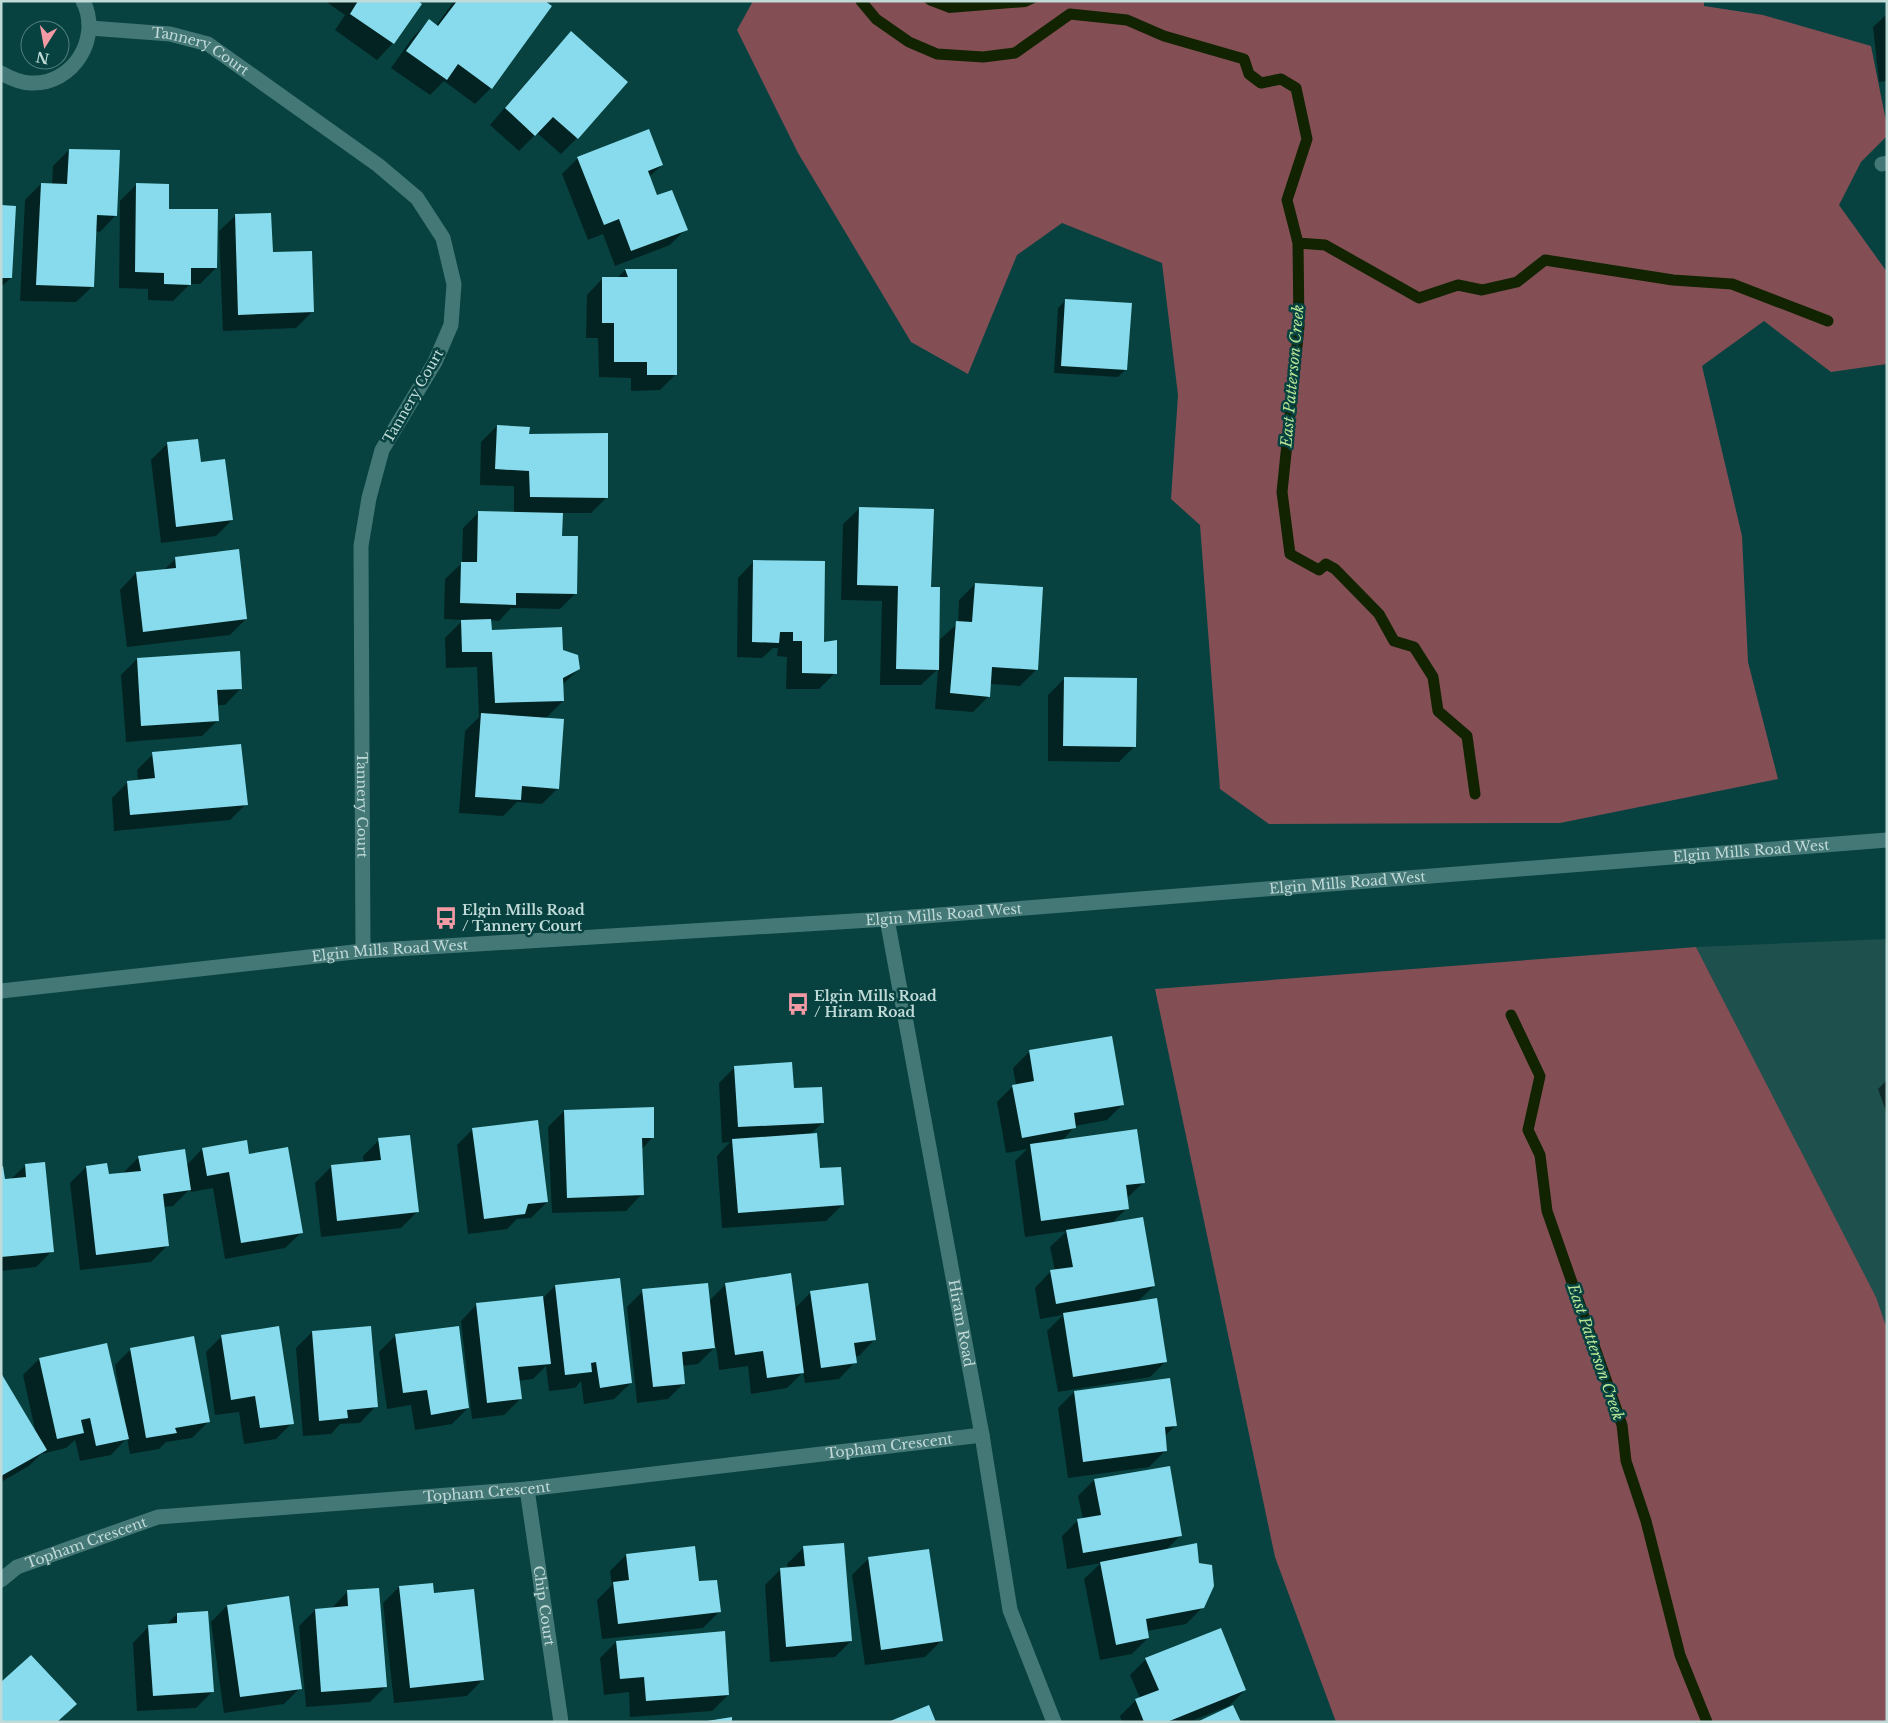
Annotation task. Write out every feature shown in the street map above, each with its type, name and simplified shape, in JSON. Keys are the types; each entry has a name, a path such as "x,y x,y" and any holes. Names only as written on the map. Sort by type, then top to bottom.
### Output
{"street":[{"path":"1,73 13,80 31,83 48,81 64,74 78,61 86,46 90,28 87,9 83,1"},
{"name":"Tannery Court","path":"90,28 170,34 208,44 378,165 417,198 443,238 454,284 450,325 435,362 382,450 369,498 361,546 363,951"},
{"name":"Elgin Mills Road West","path":"1,991 363,951 887,919 1887,840"},
{"name":"Hiram Road","path":"887,919 982,1435 1010,1610 1054,1722"},
{"name":"Topham Crescent","path":"1,1580 17,1567 158,1517 527,1489 982,1435"},
{"name":"Chip Court","path":"527,1489 562,1722"}],"shaded area":[{"path":"753,1 1704,1 1704,6 1763,15 1871,46 1887,126 1887,136 1861,162 1839,205 1887,272 1887,364 1831,372 1764,321 1702,366 1742,536 1748,662 1778,779 1560,823 1269,824 1220,789 1200,525 1171,499 1178,395 1162,263 1062,223 1017,255 968,374 911,342 798,153 737,30"},
{"path":"923,1 1039,1 1026,7 949,13 928,5"},
{"path":"1887,939 1887,1329 1876,1297 1696,947"},
{"path":"1696,947 1876,1297 1887,1329 1887,1722 1336,1722 1275,1557 1155,989"}],"building":[{"path":"358,1 418,1 422,4 394,44 350,14"},
{"path":"457,1 545,1 552,6 492,89 458,64 447,80 406,51 429,19 438,26"},
{"path":"571,31 628,82 578,139 553,117 535,136 505,108"},
{"path":"649,129 663,165 648,171 657,195 672,190 688,230 631,251 619,219 604,225 577,157"},
{"path":"69,149 120,150 117,216 97,215 94,287 36,285 41,183 67,184"},
{"path":"136,183 169,184 169,209 218,209 217,268 191,268 191,285 164,284 164,273 135,272"},
{"path":"1,205 16,206 12,278 1,278"},
{"path":"271,213 273,252 312,251 314,312 238,315 235,214"},
{"path":"625,269 677,269 677,375 647,375 647,362 614,362 614,323 602,323 602,277 628,277"},
{"path":"1065,299 1132,303 1127,370 1061,366"},
{"path":"497,425 530,427 529,434 608,433 608,498 530,497 529,471 495,469"},
{"path":"198,439 201,462 225,459 233,520 176,527 167,442"},
{"path":"859,507 934,509 931,587 940,587 939,670 896,669 898,586 857,585"},
{"path":"478,511 563,513 562,536 578,536 577,594 516,593 516,605 460,603 461,562 477,562"},
{"path":"239,549 247,619 143,632 136,572 176,568 175,557"},
{"path":"753,560 825,561 824,642 837,640 837,674 802,673 802,641 793,641 793,632 780,632 779,643 752,642"},
{"path":"975,583 1043,587 1038,670 992,667 990,697 950,693 956,621 972,622"},
{"path":"491,619 492,630 562,627 563,650 578,655 580,669 563,678 564,701 495,703 492,652 462,652 461,620"},
{"path":"240,651 242,689 217,690 219,721 141,726 137,658"},
{"path":"1064,677 1137,678 1136,747 1063,746"},
{"path":"481,713 564,719 559,789 522,786 521,800 475,797"},
{"path":"241,744 248,805 130,815 127,781 155,778 152,752"},
{"path":"1112,1036 1124,1105 1074,1113 1076,1128 1022,1138 1012,1085 1034,1081 1029,1050"},
{"path":"792,1062 794,1088 822,1087 824,1123 738,1127 734,1066"},
{"path":"654,1107 654,1138 642,1138 644,1195 567,1198 564,1110"},
{"path":"538,1120 548,1202 528,1204 525,1214 484,1219 472,1128"},
{"path":"1137,1129 1145,1183 1126,1185 1129,1209 1041,1221 1030,1144"},
{"path":"817,1133 820,1168 841,1167 844,1205 738,1213 732,1139"},
{"path":"410,1135 419,1212 337,1221 331,1165 381,1160 378,1138"},
{"path":"247,1140 249,1154 288,1147 303,1233 241,1243 229,1172 207,1176 202,1148"},
{"path":"185,1149 191,1190 163,1194 169,1246 96,1255 86,1166 107,1163 109,1174 141,1171 138,1156"},
{"path":"45,1162 54,1252 1,1257 1,1167 3,1166 5,1179 26,1177 25,1164"},
{"path":"1143,1217 1155,1286 1056,1304 1050,1270 1073,1267 1066,1230"},
{"path":"791,1273 804,1373 767,1378 763,1351 735,1355 725,1283"},
{"path":"620,1278 632,1383 600,1388 596,1362 591,1363 592,1372 565,1375 555,1285"},
{"path":"708,1283 715,1348 682,1352 685,1384 653,1387 642,1289"},
{"path":"868,1283 876,1340 854,1343 857,1363 821,1368 810,1291"},
{"path":"543,1296 551,1364 518,1367 522,1399 487,1403 476,1303"},
{"path":"1157,1298 1167,1362 1073,1377 1063,1313"},
{"path":"279,1326 294,1424 260,1428 255,1396 231,1400 221,1335"},
{"path":"371,1326 378,1407 347,1410 348,1418 319,1421 312,1331"},
{"path":"459,1326 469,1408 431,1415 427,1390 403,1393 395,1334"},
{"path":"194,1336 210,1422 175,1428 177,1433 146,1438 130,1348"},
{"path":"107,1343 129,1439 96,1446 90,1418 81,1420 84,1433 57,1439 39,1358"},
{"path":"1,1373 47,1450 1,1476"},
{"path":"1170,1378 1177,1426 1165,1427 1167,1451 1083,1462 1074,1391"},
{"path":"1170,1466 1182,1536 1083,1553 1077,1519 1101,1515 1094,1479"},
{"path":"844,1543 852,1641 786,1647 780,1568 805,1566 803,1546"},
{"path":"1197,1543 1199,1563 1212,1565 1214,1586 1204,1608 1146,1619 1149,1638 1116,1645 1100,1562"},
{"path":"695,1546 699,1581 717,1580 721,1612 618,1624 613,1582 629,1580 626,1554"},
{"path":"929,1549 943,1641 881,1650 868,1557"},
{"path":"433,1583 434,1593 474,1589 484,1680 410,1688 399,1586"},
{"path":"379,1588 387,1687 321,1692 315,1609 348,1606 347,1590"},
{"path":"289,1596 302,1689 240,1697 227,1605"},
{"path":"208,1611 214,1692 153,1696 148,1625 177,1623 177,1613"},
{"path":"1221,1628 1246,1690 1167,1722 1144,1722 1135,1699 1159,1690 1145,1658"},
{"path":"725,1631 729,1695 646,1701 644,1677 620,1679 616,1641"},
{"path":"31,1655 77,1704 57,1722 1,1722 1,1682"},
{"path":"929,1705 936,1722 888,1722"},
{"path":"1233,1705 1241,1722 1197,1722"},
{"path":"732,1717 732,1722 707,1722 707,1721"}],"waterway":[{"name":"East Patterson Creek","path":"861,1 876,19 909,42 937,54 983,57 1015,53 1070,14 1127,20 1164,36 1244,59 1249,74 1261,83 1281,79 1296,88 1307,139 1287,200 1298,243 1299,327 1282,492 1290,554 1319,570 1326,564 1335,569 1379,614 1394,641 1414,647 1433,677 1438,711 1467,736 1475,794"},
{"path":"1298,243 1325,245 1419,298 1458,285 1482,290 1517,282 1545,260 1673,280 1732,284 1828,321"},
{"name":"East Patterson Creek","path":"1511,1015 1540,1076 1528,1130 1540,1155 1547,1211 1622,1425 1626,1461 1646,1521 1680,1655 1707,1722"}],"place":[{"name":"Elgin Mills Road / Tannery Court","path":"446,918"},
{"name":"Elgin Mills Road / Hiram Road","path":"798,1004"}]}
